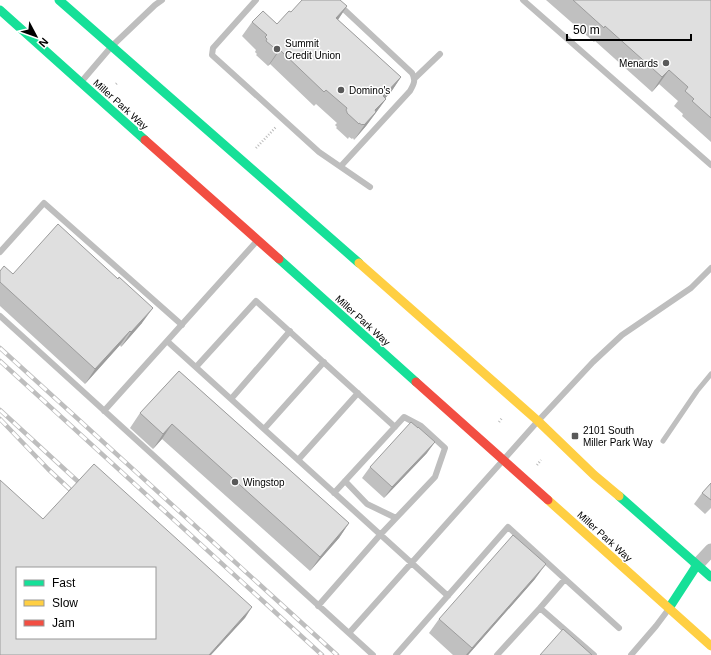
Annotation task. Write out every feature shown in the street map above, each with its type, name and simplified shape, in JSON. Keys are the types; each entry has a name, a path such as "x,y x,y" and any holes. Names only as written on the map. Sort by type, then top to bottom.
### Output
{"main road":[{"path":"59,0 538,421 599,479 711,577"},
{"name":"Miller Park Way","path":"0,10 711,646"},
{"path":"668,608 698,565"}],"street":[{"path":"698,565 711,550"}],"lane":[{"path":"81,82 111,47 162,0"},
{"path":"256,0 213,48 212,55 318,152 370,187"},
{"path":"334,0 412,72 415,78 414,85 410,91 340,166"},
{"path":"523,0 711,165"},
{"path":"415,78 440,54"},
{"path":"0,252 44,203 182,325"},
{"path":"104,411 258,241"},
{"path":"349,633 410,562 538,421 594,362 622,335 691,288 711,268"},
{"path":"196,367 256,300 395,427"},
{"path":"0,316 373,655"},
{"path":"231,398 290,331"},
{"path":"167,341 448,596"},
{"path":"264,429 324,362"},
{"path":"298,460 358,393"},
{"path":"318,606 380,535 435,477 445,448 421,426 404,417 334,493"},
{"path":"345,481 367,504 396,518"},
{"path":"396,655 508,527 619,628"},
{"path":"497,655 565,579"},
{"path":"540,608 594,655"},
{"path":"631,655 656,626 668,608"}],"path":[{"path":"256,148 283,120"},
{"path":"498,422 502,418"},
{"path":"537,465 541,460"}],"building":[{"path":"302,0 340,0 347,6 336,18 401,77 383,96 386,99 375,110 376,112 364,125 359,124 347,113 347,108 326,90 324,92 280,50 278,51 266,41 267,39 265,37 267,35 252,22 263,11 277,24"},
{"name":"Menards","path":"573,0 711,0 711,118 692,101 694,99 685,91 688,87 669,70 662,77 605,26 604,28"},
{"path":"58,224 118,279 119,277 153,308 95,369 0,282 0,271 4,266 13,274"},
{"path":"179,371 349,523 320,557 172,424 163,434 140,413"},
{"path":"411,422 435,442 392,487 370,467"},
{"path":"94,464 252,607 209,655 0,655 0,480 43,519"},
{"path":"711,483 711,500 702,493"},
{"path":"513,535 546,564 472,648 439,619"},
{"path":"563,629 592,655 540,655"}],"waterway":[{"path":"663,441 697,391 711,374"}],"railway":[{"path":"0,348 337,655"},
{"path":"0,361 322,655"},
{"path":"0,410 85,488"},
{"path":"0,419 48,469 78,497"}],"traffic: fast":[{"path":"59,0 359,263"},
{"path":"0,10 145,140"},
{"path":"279,259 416,382"},
{"path":"619,496 711,577"},
{"path":"669,608 697,565"}],"traffic: slow":[{"path":"359,263 538,421 594,475 619,496"},
{"path":"548,500 711,646"}],"traffic: jam":[{"path":"145,140 279,259"},
{"path":"416,382 548,500"}],"place":[{"name":"Summit Credit Union","path":"277,49"},
{"name":"Menards","path":"666,63"},
{"name":"Domino's","path":"341,90"},
{"name":"2101 South Miller Park Way","path":"575,436"},
{"name":"Wingstop","path":"235,482"}]}
